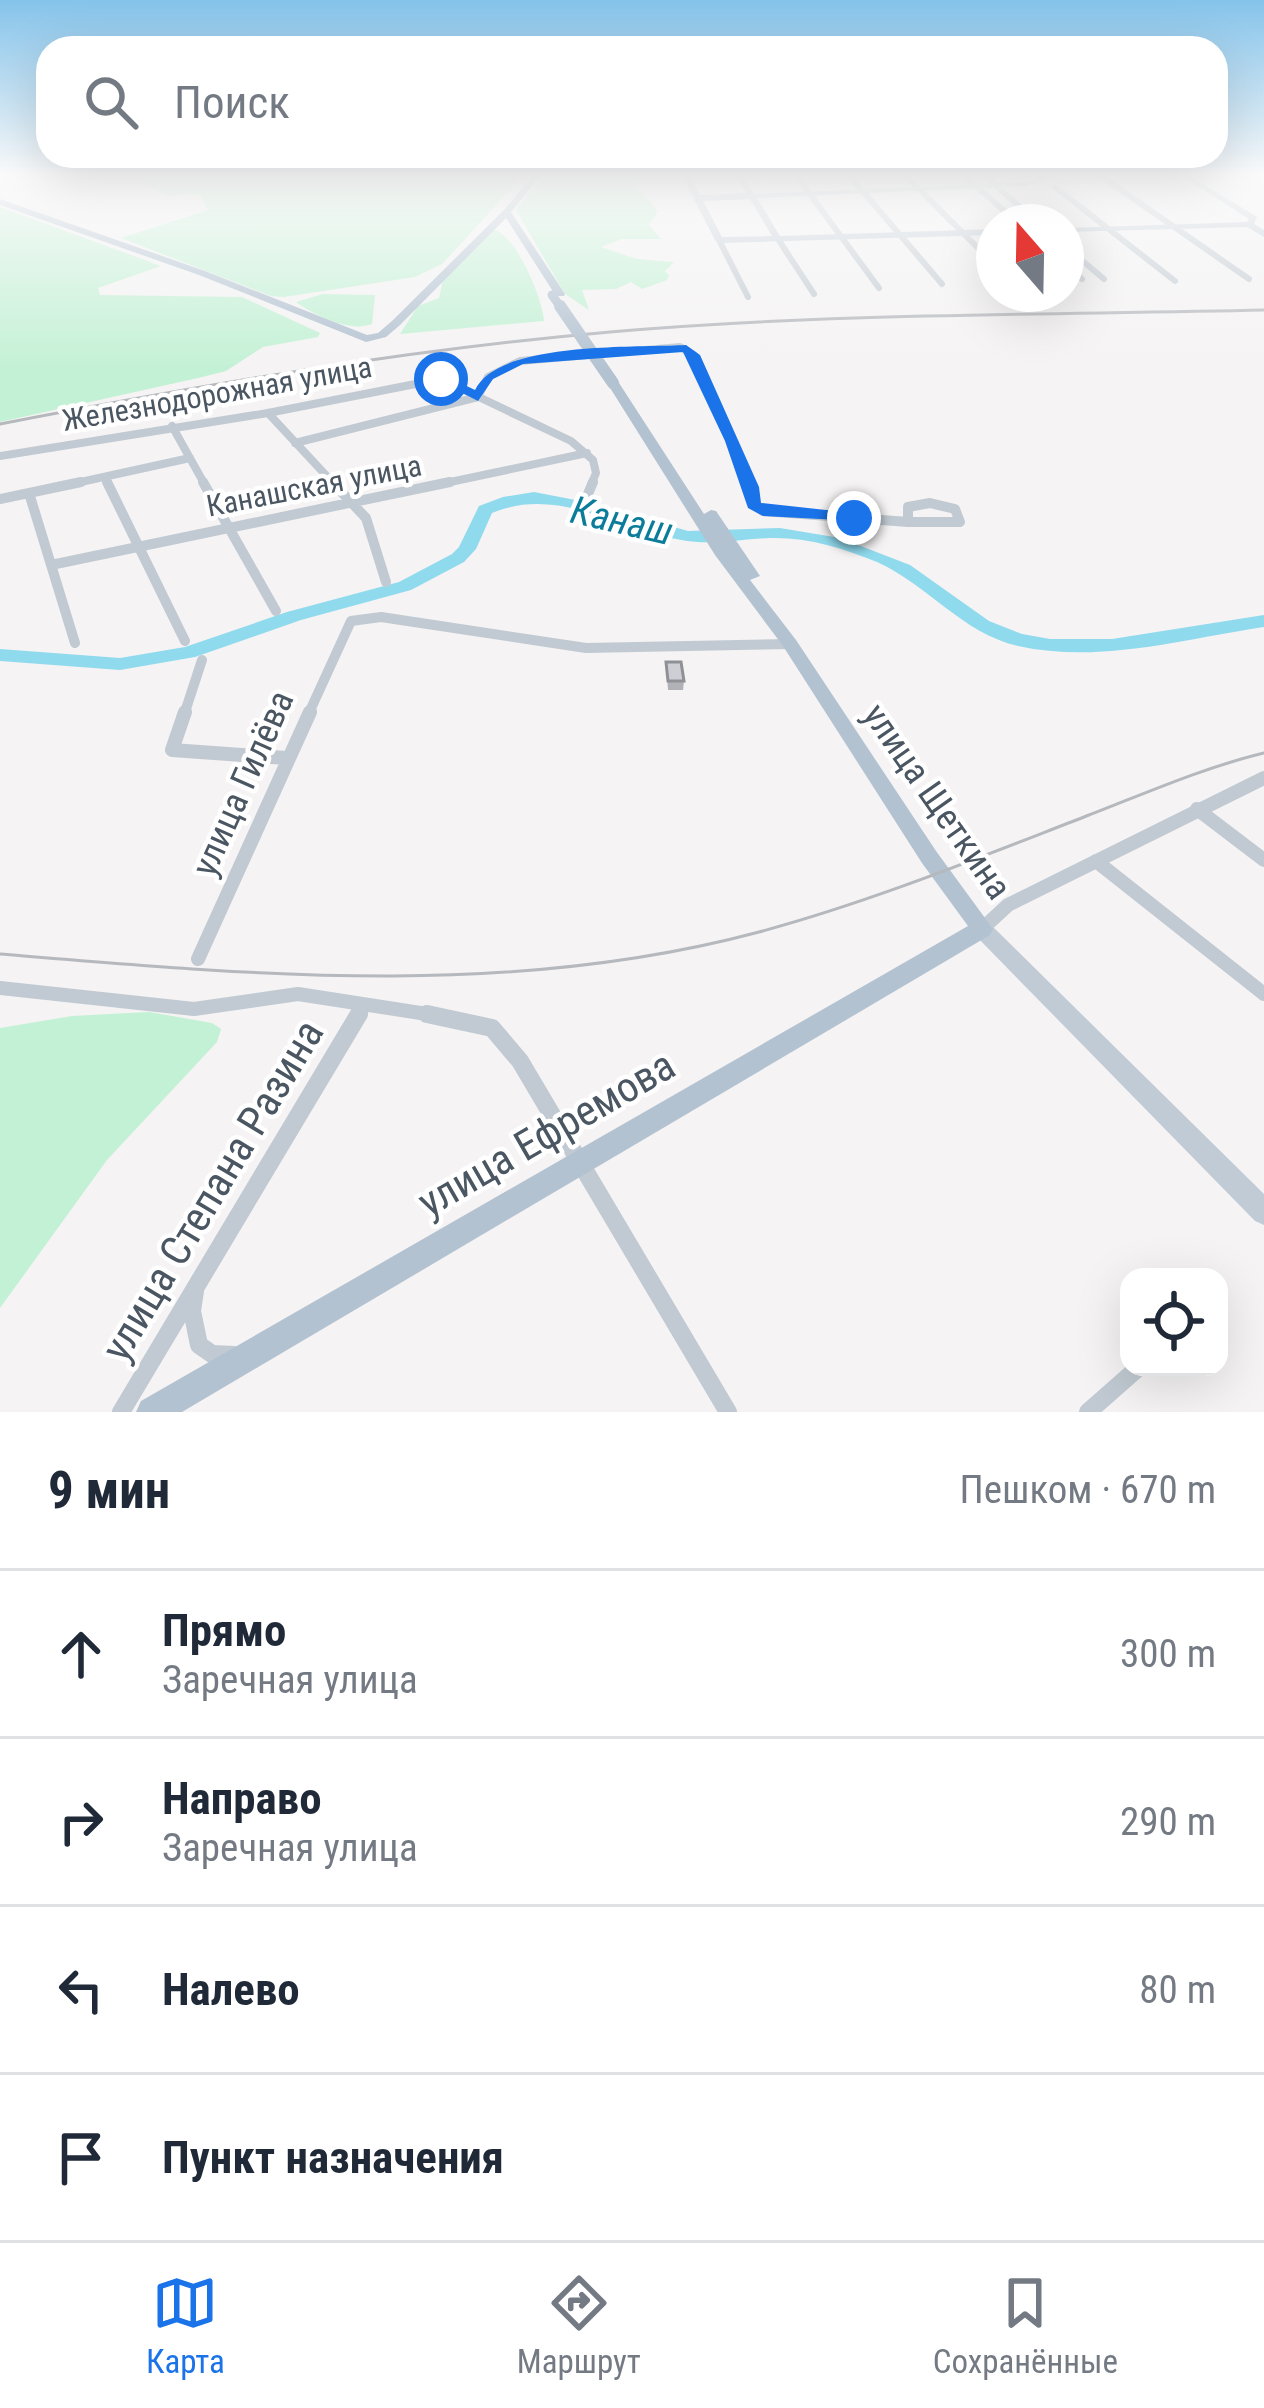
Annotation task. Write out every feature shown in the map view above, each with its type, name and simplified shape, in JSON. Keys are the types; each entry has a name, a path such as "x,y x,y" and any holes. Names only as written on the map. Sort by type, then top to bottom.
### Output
{"main road":[{"path":"107,240 242,288 350,334 379,334 396,323 476,240"},
{"path":"523,240 556,294"},
{"path":"524,240 556,294"},
{"name":"улица Щеткина","path":"556,294 929,857 982,929"},
{"name":"улица Ефремова","path":"152,1412 982,929"}],"street":[{"path":"722,240 748,297"},
{"path":"779,240 814,294"},
{"path":"844,240 879,288"},
{"path":"904,240 942,284"},
{"path":"1123,240 1175,281"},
{"path":"1192,240 1249,279"},
{"path":"1084,263 1104,280"},
{"path":"478,397 488,377 520,361 686,348 694,355 752,487 754,505 763,512 950,525 960,522 961,515 942,502 908,508 908,522"},
{"name":"Железнодорожная улица","path":"0,456 268,413 441,379 478,397"},
{"path":"295,443 478,397 547,428 587,454 596,473 580,513"},
{"path":"268,413 366,518 386,582"},
{"path":"172,426 276,610"},
{"name":"Канашская улица","path":"51,565 587,454"},
{"path":"0,499 190,458"},
{"path":"105,477 185,641"},
{"path":"29,493 75,643"},
{"name":"улица Гилёва","path":"198,959 351,621 369,616 586,648 790,644"},
{"path":"202,660 172,750 286,758"},
{"path":"982,929 1008,905 1264,778"},
{"path":"1198,809 1264,860"},
{"path":"1096,861 1264,994"},
{"name":"улица Щеткина","path":"982,929 1264,1212"},
{"path":"0,988 194,1009 298,994 492,1028 520,1061 728,1412"},
{"name":"улица Степана Разина","path":"121,1412 364,1006"},
{"path":"198,1278 192,1311 199,1345 212,1354 250,1353"},
{"path":"1088,1412 1129,1376"}],"green space":[{"path":"0,240 90,240 161,266 98,288 100,295 242,297 320,333 263,347 226,371 0,422"},
{"path":"126,240 464,240 442,264 415,277 271,296"},
{"path":"482,240 508,240 533,283 544,321 400,334 418,306 439,298 443,280"},
{"path":"533,240 620,240 601,247 637,259 674,262 665,271 667,280 642,289 631,282 616,289 582,290 589,310 565,294"},
{"path":"323,294 375,295 372,324 343,324 296,302"},
{"path":"149,1012 212,1023 221,1029 217,1042 107,1160 0,1308 0,1028 72,1016"}],"building":[{"path":"666,662 681,662 684,681 668,681"}],"waterway":[{"name":"Канаш","path":"0,655 120,664 188,653 294,616 405,586 458,558 485,510 534,497 585,506 688,536 780,533 834,542 903,569 982,625 1019,640 1081,647 1112,645 1264,621"}],"railway":[{"path":"0,424 304,370 610,332 855,318 1264,310"},
{"path":"0,954 191,969 381,976 571,967 665,953 842,907 1264,753"}],"route":[{"path":"441,379 478,397 488,377 520,361 686,348 694,355 752,487 754,505 763,512 854,518"}]}
